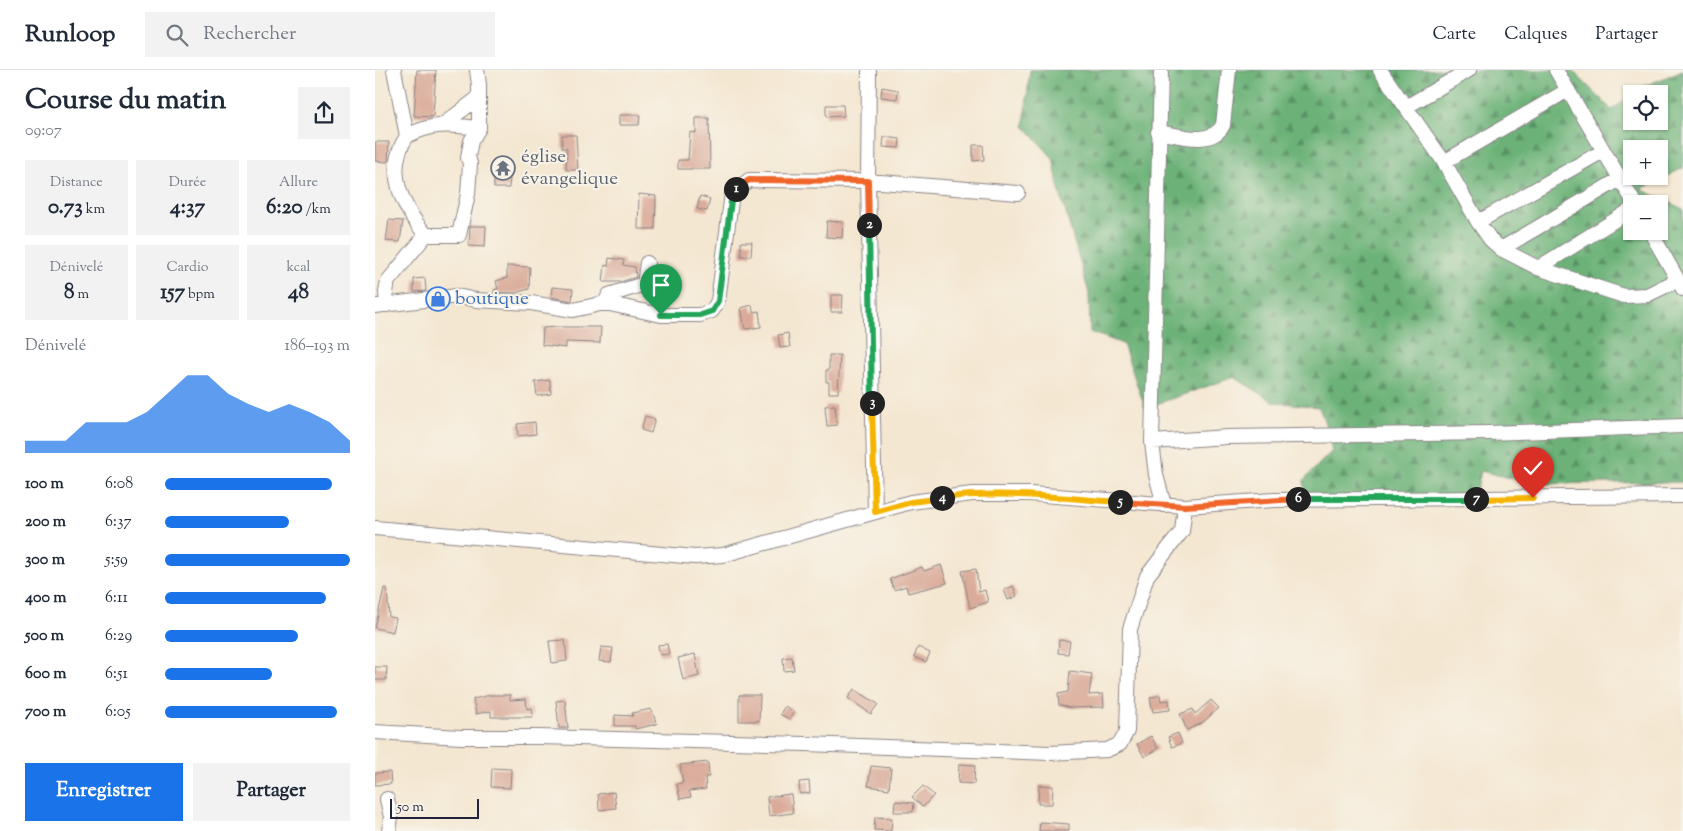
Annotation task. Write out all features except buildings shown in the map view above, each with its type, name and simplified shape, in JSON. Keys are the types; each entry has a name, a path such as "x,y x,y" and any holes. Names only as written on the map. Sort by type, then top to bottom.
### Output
{"street":[{"path":"394,70 407,136"},
{"path":"426,235 459,235 468,194 470,164 468,156 471,141 479,128 477,70"},
{"path":"869,70 868,181 875,512"},
{"path":"1161,70 1152,442 1156,475 1164,505"},
{"path":"1158,132 1205,138 1220,131 1223,125 1229,70"},
{"path":"1380,70 1444,162 1478,222 1490,239 1501,249 1538,268 1632,298 1680,284 1655,240"},
{"path":"1406,107 1469,70"},
{"path":"1556,70 1630,195"},
{"path":"1444,162 1568,90"},
{"path":"444,124 478,98"},
{"path":"426,235 409,214 395,177 401,146 407,136 429,126 444,124 479,128"},
{"path":"1478,222 1603,151"},
{"path":"1501,249 1620,179"},
{"path":"426,235 388,281 381,305 457,298 531,303 573,310 605,303 661,315 700,315 712,311 718,301 732,193 739,185 749,180 868,181 1018,193"},
{"path":"1538,268 1623,215"},
{"path":"605,303 609,295 644,284 647,263"},
{"path":"1152,442 1227,436 1479,433 1683,426"},
{"path":"375,528 695,556 723,555 911,502 972,494 1031,494 1185,506 1301,499 1683,496"},
{"path":"375,732 461,737 539,737 805,744 1050,753 1107,750 1121,744 1127,731 1130,629 1137,602 1147,576 1182,532 1185,506"},
{"path":"387,799 391,817 389,831"}],"green space":[{"path":"1030,70 1572,70 1612,110 1623,102 1623,130 1668,130 1668,85 1647,85 1683,70 1683,168 1668,176 1668,140 1623,140 1623,185 1649,185 1641,189 1654,195 1623,195 1623,240 1668,240 1668,202 1683,209 1683,482 1534,484 1481,471 1477,488 1457,497 1305,497 1304,480 1332,451 1328,431 1319,407 1274,402 1234,377 1145,408 1123,344 1090,332 1089,293 1059,189 1053,158 1024,126"}],"place":[{"name":"église évangelique","path":"503,168"},
{"name":"boutique","path":"438,299"}],"route":[{"path":"661,315 700,315 712,311 718,301 732,193 739,185 749,180 868,181 875,512 911,502 972,494 1031,494 1185,506 1310,499 1533,498"}]}
